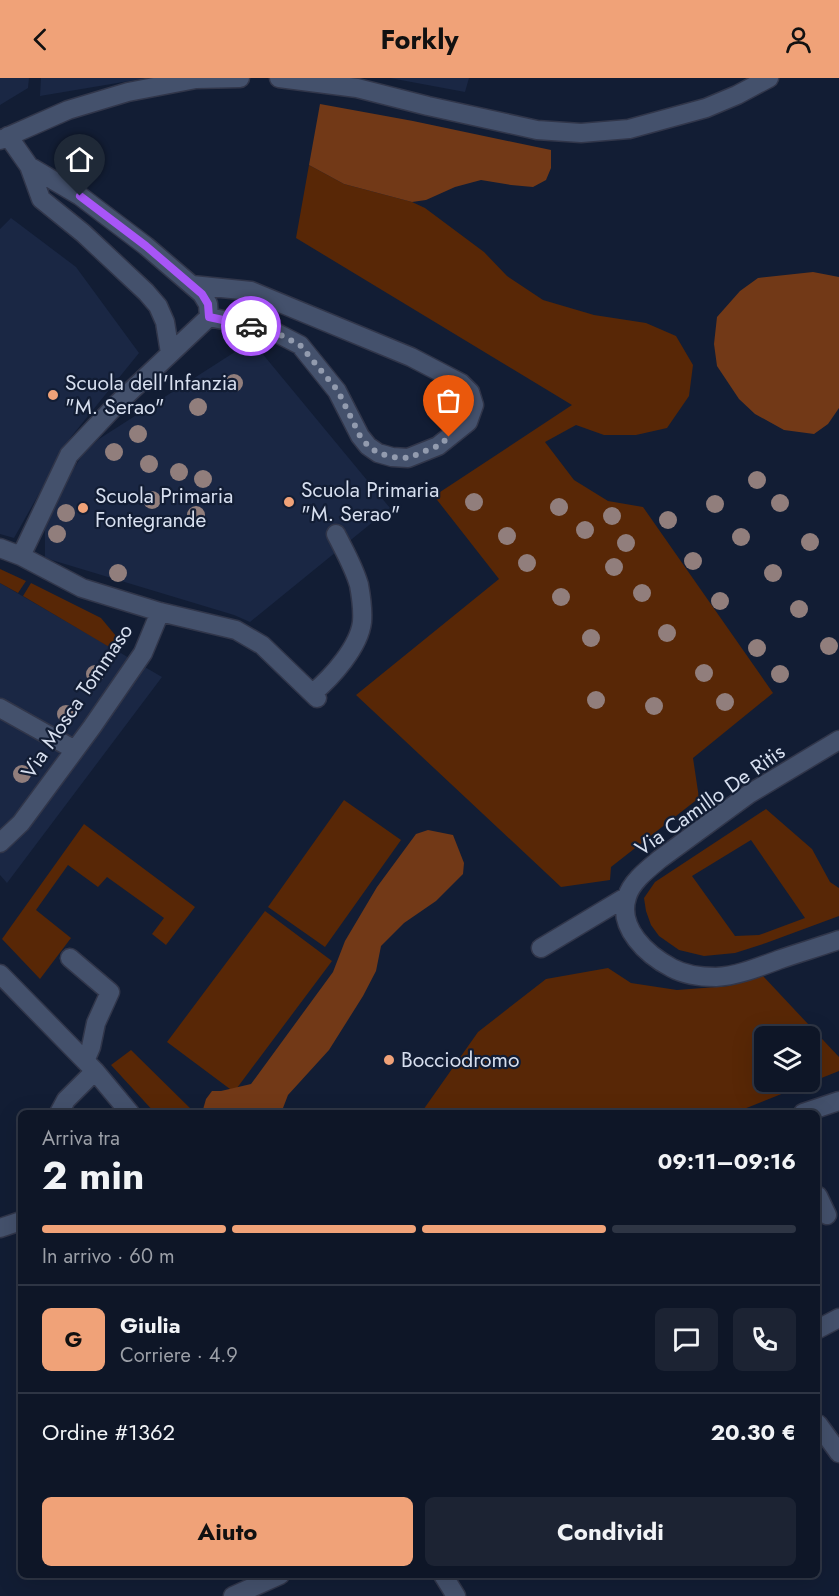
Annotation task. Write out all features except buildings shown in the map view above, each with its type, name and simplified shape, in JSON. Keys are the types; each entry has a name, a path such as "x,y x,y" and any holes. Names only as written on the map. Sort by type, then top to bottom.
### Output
{"street":[{"path":"209,317 208,304 202,294 192,285 146,246 80,196 29,166 4,138 68,110 128,92 196,79 240,78"},
{"path":"279,78 357,88 537,130 581,133 628,129 706,108 769,78"},
{"path":"29,166 41,199 83,232 158,306 165,322 170,352"},
{"path":"192,285 251,291 411,357 461,383 470,392 474,405 468,422 438,446 408,458 378,453 360,436 338,391 300,345 271,330 209,317"},
{"path":"21,556 69,454 170,352 209,317"},
{"name":"Via Mosca Tommaso","path":"0,843 21,823 143,653 160,612 236,630 262,645 315,696 353,646 362,623 362,599 358,582 336,534"},
{"path":"0,548 21,556 82,588 160,612"},
{"path":"0,708 75,750"},
{"name":"Via Camillo De Ritis","path":"626,897 638,880 660,859 749,794 839,740"},
{"path":"626,897 625,916 630,931 642,946 673,969 694,975 720,977 735,974 839,940"},
{"path":"541,948 626,897"},
{"path":"61,1110 90,1066 96,1023 110,992 70,958"},
{"path":"0,974 90,1066 127,1110"},
{"path":"812,1110 839,1101"},
{"path":"820,1200 827,1215"},
{"path":"0,1228 18,1222"},
{"path":"820,1328 839,1318"},
{"path":"820,1427 839,1453"},
{"path":"233,1596 273,1578"},
{"path":"445,1578 456,1596"}],"shaded area":[{"path":"0,78 29,78 28,88 0,105"},
{"path":"41,78 147,78 40,96"},
{"path":"390,78 469,78 465,92"},
{"path":"320,104 551,150 551,168 546,180 533,187 481,180 455,187 426,200 412,202 344,184 309,165"},
{"path":"309,165 344,184 412,202 425,208 484,252 507,276 543,300 594,315 646,323 676,336 693,365 689,396 667,428 636,435 604,435 576,425 545,442 574,480 608,501 643,507 773,693 693,758 699,798 611,867 610,880 561,887 356,695 499,579 434,496 572,405 296,238"},
{"name":"Scuola dell'Infanzia \"M. Serao\"","path":"11,218 76,267 139,353 71,437 14,538 0,534 0,229"},
{"path":"813,272 839,277 839,408 828,424 814,434 784,430 755,414 739,399 717,366 714,344 717,317 740,291 758,278"},
{"path":"252,341 390,508 250,622 234,615 45,558 45,515 83,454 99,439"},
{"path":"0,569 26,581 18,593 0,583"},
{"path":"0,583 162,677 7,883 0,875"},
{"path":"31,583 101,618 116,636 116,651 23,596"},
{"path":"344,800 401,840 325,947 268,907"},
{"path":"766,809 812,849 830,882 839,888 839,916 735,953 704,956 679,950 659,936 651,925 644,898 655,882","holes":["751,840 805,918 759,935 735,936 692,876"]},
{"path":"84,824 195,907 166,945 152,934 164,918 107,877 98,887 68,865 36,910 71,938 40,979 2,939"},
{"path":"428,830 453,835 464,863 463,874 436,901 404,923 381,946 376,971 329,1050 288,1095 281,1110 203,1110 206,1099 212,1091 251,1084 333,972 345,941 377,887 416,834"},
{"path":"265,911 332,961 234,1092 167,1042"},
{"path":"608,968 631,983 677,990 729,986 763,976 810,1026 754,1026 754,1092 786,1092 742,1110 423,1110 478,1032 546,979"},
{"path":"820,1037 839,1057 839,1071 820,1079"},
{"path":"131,1050 192,1110 152,1110 111,1065"}],"way so far":[{"path":"251,326 271,330 300,345 338,391 360,436 378,453 408,458 438,446 449,437"}],"place":[{"name":"Scuola dell'Infanzia \"M. Serao\"","path":"53,395"},
{"name":"Scuola Primaria \"M. Serao\"","path":"289,502"},
{"name":"Scuola Primaria Fontegrande","path":"83,508"},
{"name":"Bocciodromo","path":"389,1060"}],"route":[{"path":"80,196 146,246 202,294 208,304 209,317 251,326"}]}
